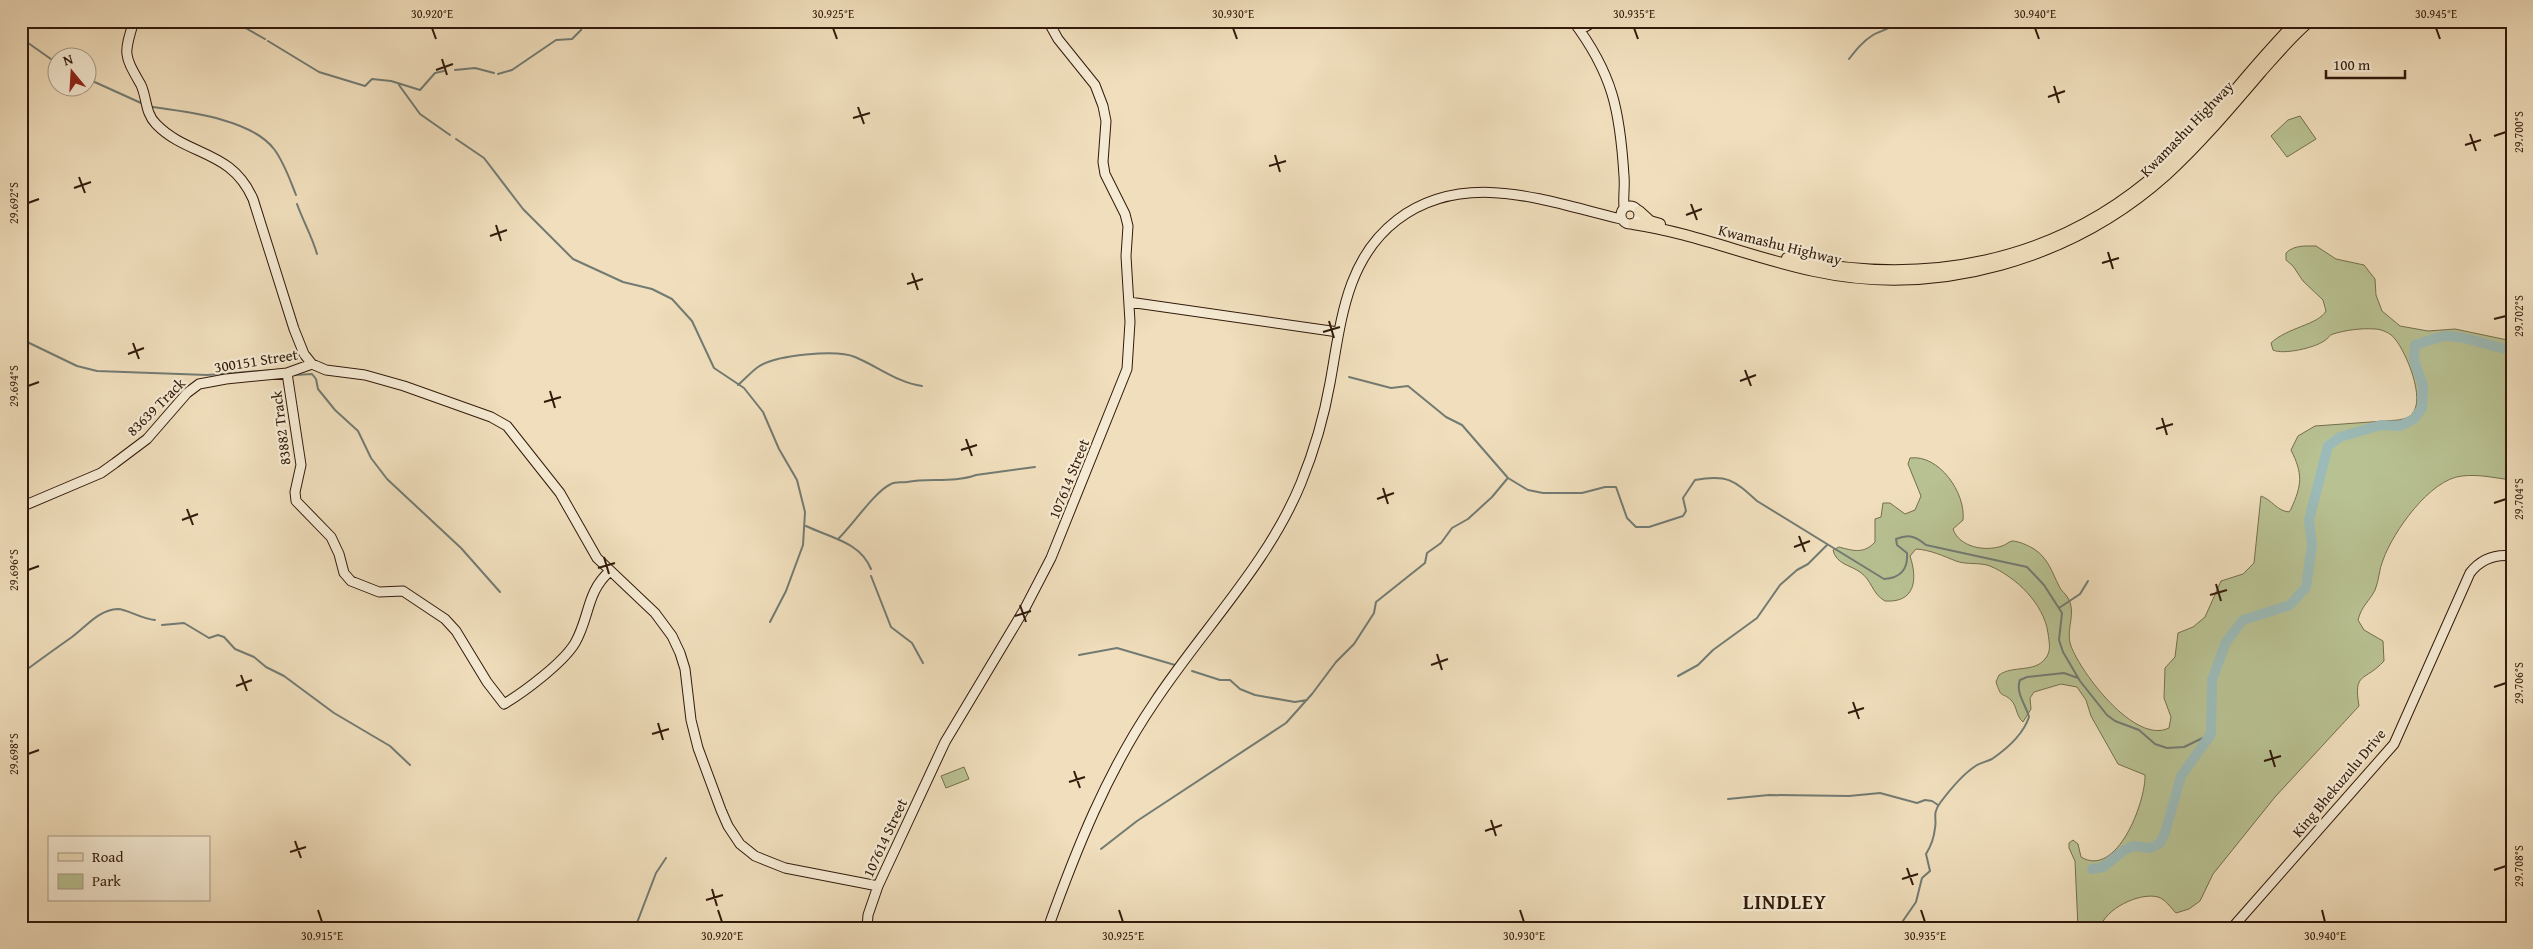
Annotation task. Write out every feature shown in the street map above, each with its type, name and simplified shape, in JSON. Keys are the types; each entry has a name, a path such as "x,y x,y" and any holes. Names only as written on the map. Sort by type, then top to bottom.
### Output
{"main road":[{"name":"Kwamashu Highway","path":"1636,208 1654,223 1789,258 1851,269 1896,272 1961,266 2008,255 2054,238 2086,223 2118,203 2152,177 2190,139 2298,21"},
{"name":"Kwamashu Highway","path":"1633,224 1813,271 1844,276 1896,279 1939,277 2007,263 2046,250 2090,230 2154,186 2180,162 2284,46 2310,21"}],"street":[{"path":"134,21 126,45 126,58 144,92 151,117 168,134 225,163 244,182 253,199 294,329 304,354 312,364 326,370 365,375 404,386 500,421 515,434 560,493 591,550 610,571 655,613 672,636 686,669 691,720 698,748 721,810 728,826 740,844 755,856 785,868 878,886"},
{"name":"107614 Street","path":"867,928 868,915 878,886 945,742 1024,610 1059,540 1127,369 1130,351 1126,256 1127,220 1105,174 1106,127 1103,106 1095,86 1058,39 1048,21"},
{"path":"1573,21 1599,60 1616,102 1621,124 1625,182 1622,212 1626,223 1633,224 1638,219 1636,208 1625,182"},
{"path":"1580,30 1595,21"},
{"path":"1048,928 1096,805 1123,753 1156,700 1262,553 1283,520 1300,485 1321,424 1338,332 1350,286 1368,249 1397,220 1422,205 1454,194 1478,191 1557,202 1607,212 1622,212 1636,208"},
{"path":"1129,302 1338,332"},
{"name":"300151 Street","path":"205,383 288,373 312,364"},
{"name":"83882 Track","path":"288,373 301,465 295,492 296,501 331,537 339,554 344,573 350,581 375,591 399,590 445,619 456,631 487,682 504,704 548,671 570,650 579,634 598,582 610,571"},
{"name":"83639 Track","path":"21,507 101,472 147,440 187,393 205,383"},
{"name":"King Bhekuzulu Drive","path":"2232,928 2394,744 2470,572 2487,559 2497,556 2512,556"}],"green space":[{"path":"2300,116 2316,139 2287,157 2271,136 2288,120"},
{"path":"2316,246 2336,259 2364,265 2375,279 2376,295 2382,311 2400,326 2428,331 2455,329 2512,341 2512,480 2487,476 2462,476 2450,479 2438,486 2426,497 2404,522 2388,548 2375,590 2358,620 2364,630 2383,641 2384,661 2359,682 2359,706 2275,797 2213,874 2200,901 2189,909 2176,913 2161,898 2142,897 2124,904 2108,914 2100,928 2078,928 2075,861 2069,848 2069,843 2073,840 2078,844 2081,857 2094,861 2106,857 2117,848 2135,818 2144,787 2145,775 2118,764 2091,716 2086,700 2077,687 2061,684 2034,692 2030,698 2031,709 2023,722 2013,702 2001,693 1996,682 1999,675 2011,670 2035,666 2045,659 2049,653 2048,633 2045,622 2035,602 2019,584 1990,566 1960,562 1932,552 1916,549 1910,556 1914,573 1912,588 1903,598 1895,601 1885,601 1877,595 1864,575 1840,561 1833,550 1839,547 1863,550 1871,546 1875,542 1875,519 1881,517 1883,503 1890,503 1905,514 1915,510 1921,496 1908,464 1910,458 1921,458 1931,462 1948,477 1960,498 1963,520 1953,529 1956,535 1967,544 1981,548 1995,548 2015,541 2027,545 2039,553 2067,597 2071,610 2069,634 2071,646 2097,688 2126,717 2141,726 2155,730 2169,728 2171,717 2164,698 2165,668 2175,657 2178,633 2193,627 2205,617 2221,581 2243,574 2254,563 2261,496 2281,510 2289,512 2291,509 2300,480 2298,466 2291,450 2298,436 2315,426 2398,420 2411,415 2416,407 2416,387 2409,364 2395,339 2383,331 2377,329 2348,330 2332,335 2319,344 2306,348 2284,352 2273,350 2271,343 2286,333 2316,320 2326,311 2323,300 2303,281 2293,266 2286,260 2286,253 2293,249"},
{"path":"964,767 969,779 946,788 941,776"}],"waterway":[{"path":"233,21 265,39"},
{"path":"498,74 512,70 556,40 572,39 581,30 584,21"},
{"path":"1849,59 1869,37 1886,30 1898,21"},
{"path":"21,38 48,57"},
{"path":"268,41 319,72 365,86 372,79 391,81 420,90 435,73 444,71"},
{"path":"455,70 475,68 494,73"},
{"path":"98,84 141,103"},
{"path":"399,85 420,114 450,135"},
{"path":"152,107 183,111 218,119 250,130 264,139 278,154 296,195"},
{"path":"456,139 484,158 523,209 573,259 623,282 652,289 672,299 692,321 714,368 744,388 763,412 779,449 797,480 805,512 803,545 786,591 770,622"},
{"path":"297,204 317,254"},
{"path":"2092,869 2103,867 2123,851 2133,846 2151,848 2160,843 2165,833 2181,776 2211,734 2212,680 2226,642 2243,620 2290,605 2306,587 2312,545 2309,520 2328,446 2340,437 2381,425 2400,426 2414,419 2422,408 2423,386 2414,360 2415,345 2434,338 2454,336 2512,350"},
{"path":"21,339 77,366 97,371 207,375 274,370"},
{"path":"738,385 755,369 766,363 791,356 821,353 855,357 896,378 922,386"},
{"path":"295,375 312,374 316,379 318,389 335,410 358,431 371,458 387,479 461,548 500,592"},
{"path":"1349,377 1391,388 1408,386 1446,417 1462,425 1508,478 1528,490 1543,493 1582,493 1605,487 1616,487 1627,518 1636,527 1649,527 1683,516 1686,511 1683,498 1695,480 1723,478 1736,484 1757,501 1884,579 1899,575 1905,568 1907,553 1897,545 1896,539 1908,536 1926,545 2027,567 2044,585 2062,613 2059,640 2063,652 2080,681 2107,715 2115,721 2139,730 2155,744 2167,748 2184,747 2211,734"},
{"path":"838,539 871,501 893,483 959,479 1035,467"},
{"path":"1101,849 1137,821 1286,723 1312,694 1336,662 1354,644 1374,613 1376,602 1425,563 1427,553 1441,543 1452,528 1468,519 1492,497 1507,479"},
{"path":"806,526 852,547 860,553 871,569"},
{"path":"1678,676 1698,665 1713,650 1757,618 1780,585 1797,570 1808,564 1827,545"},
{"path":"871,576 891,627 912,643 923,663"},
{"path":"2059,608 2080,594 2088,581"},
{"path":"21,674 104,612 122,609 155,620"},
{"path":"162,625 184,623 209,638 218,635 224,637 235,649 254,657 266,667 284,676 334,713 390,746 410,765"},
{"path":"1079,655 1117,648 1175,665"},
{"path":"1192,671 1220,680 1230,680 1240,689 1255,695 1295,702 1307,700"},
{"path":"1898,928 1916,902 1922,878 1930,871 1926,854 1934,835 1935,813 1938,807 1964,775 2004,750 2014,741 2026,724 2029,717 2020,694 2020,680 2027,677 2064,673 2078,678"},
{"path":"1728,799 1769,795 1849,796 1880,793 1917,803 1925,800 1932,801 1938,805"},
{"path":"635,928 656,873 666,858"}],"district":[{"name":"LINDLEY","path":"1785,902"}]}
